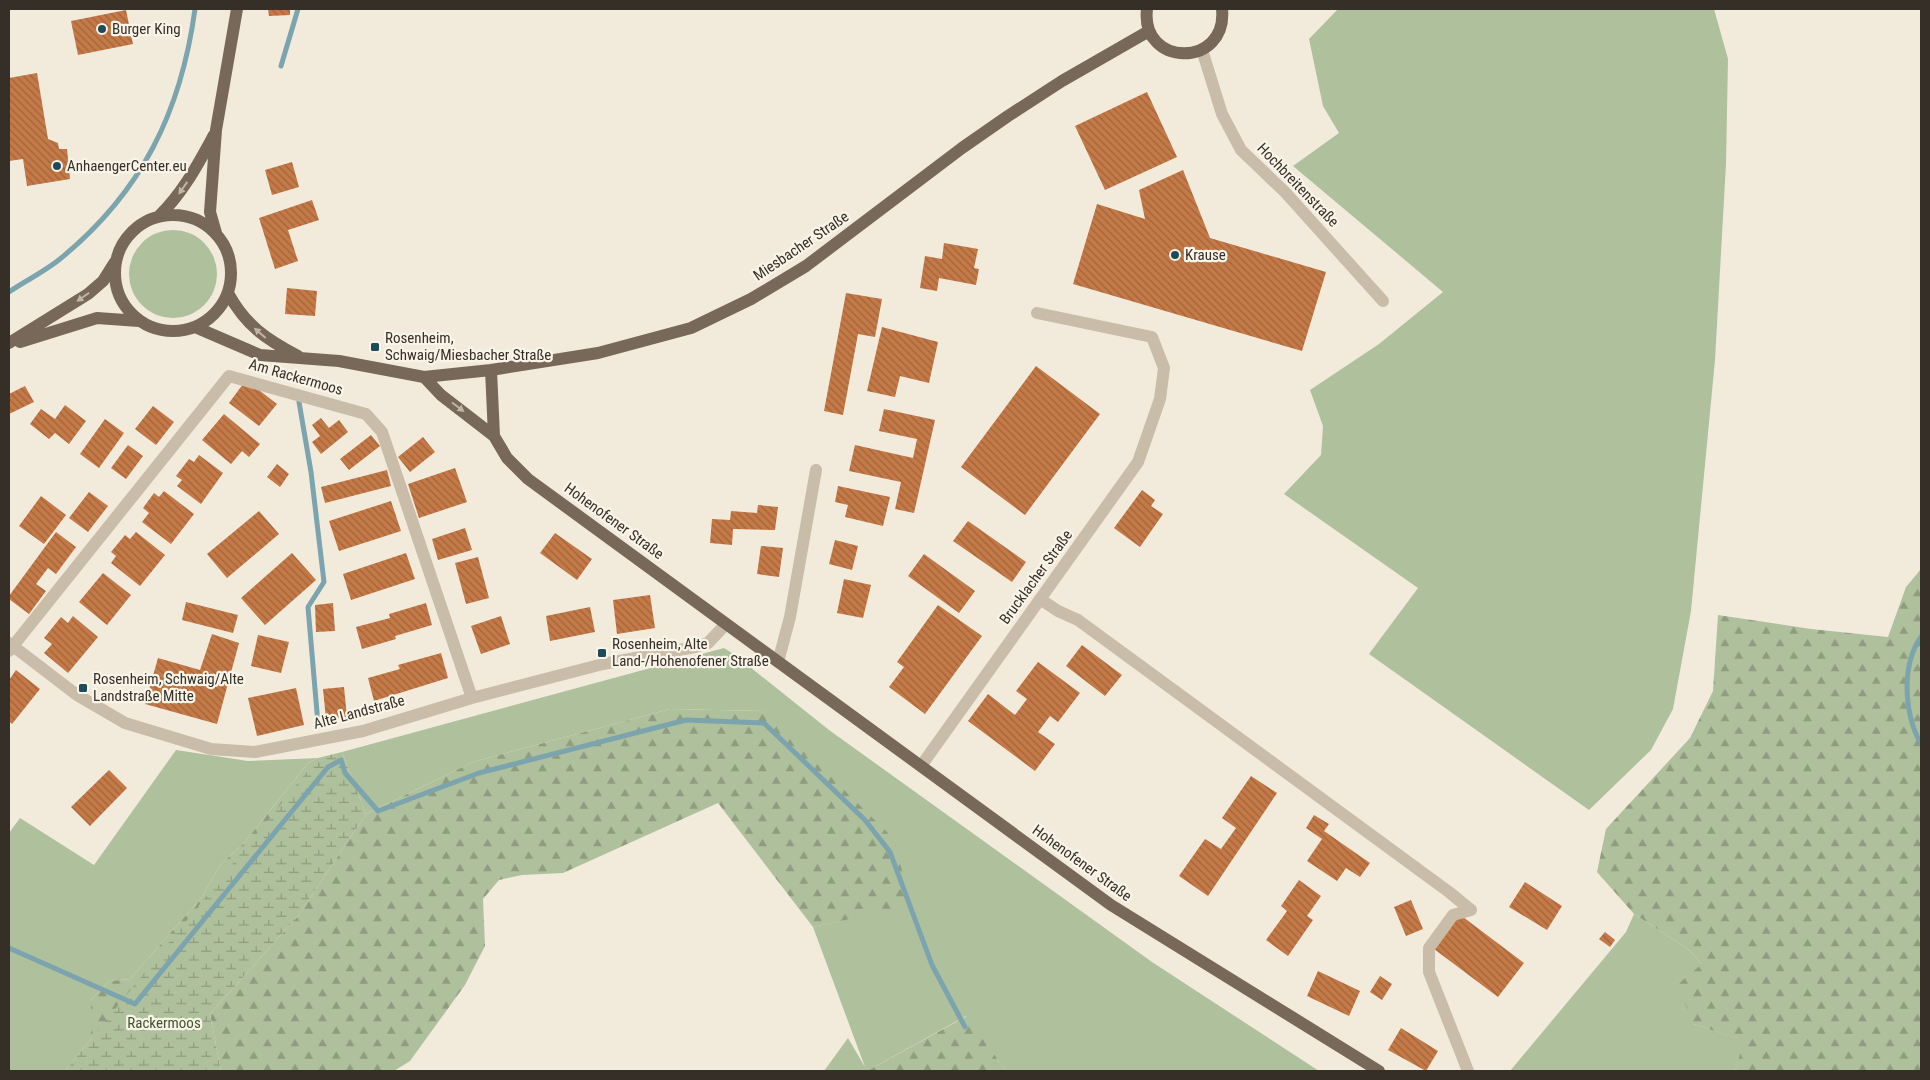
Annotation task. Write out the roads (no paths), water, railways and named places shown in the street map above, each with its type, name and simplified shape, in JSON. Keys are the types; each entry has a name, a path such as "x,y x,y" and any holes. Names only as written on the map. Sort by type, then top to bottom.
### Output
{"main road":[{"path":"9,344 97,318 139,321 157,329 176,331 195,327 215,313 228,293 231,272 227,251 216,233 210,212 216,130 237,9"},
{"path":"1147,9 1146,18 1149,31 1156,42 1177,54 1190,54 1202,50 1212,43 1219,34 1223,22 1222,9"},
{"name":"Miesbacher Straße","path":"195,327 260,355 339,361 424,377 491,370 598,353 691,328 751,298 812,261 962,148 1008,116 1062,81 1149,31"},
{"path":"9,344 88,294 103,281 115,262 124,241 139,226 159,216 173,203 191,177 216,130"},
{"path":"159,216 179,215 193,219 216,233"},
{"path":"115,262 115,284 124,305 139,321"},
{"name":"Miesbacher Straße","path":"228,293 245,320 266,338 302,358"},
{"name":"Hohenofener Straße","path":"491,370 494,436 507,458 528,479 1112,905 1379,1071"},
{"path":"424,377 441,395 494,436"}],"street":[{"name":"Hochbreitenstraße","path":"1202,50 1222,114 1241,150 1285,192 1382,302"},
{"name":"Brucklacher Straße","path":"921,766 1138,462 1160,399 1164,368 1152,336 1037,313"},
{"name":"Am Rackermoos","path":"10,647 229,376 366,414 382,432 472,698"},
{"path":"778,662 790,617 816,470"},
{"path":"1040,599 1078,620 1471,910 1453,914 1429,948 1429,972 1468,1071"},
{"name":"Alte Landstraße","path":"10,647 87,701 126,723 211,748 255,752 363,731 472,698 603,664 695,647 708,642 726,624"}],"waterway":[{"path":"9,292 54,264 89,233 114,206 135,178 153,148 168,116 180,82 189,47 195,9"},
{"path":"281,66 298,9"},
{"path":"299,402 311,472 324,582 308,607 318,724"},
{"path":"1921,637 1910,661 1907,690 1911,719 1921,744"},
{"path":"9,948 135,1004 328,767 341,760 345,773 378,811 479,773 686,720 764,723 865,820 890,852 932,965 965,1027"}],"place":[{"name":"Burger King","path":"102,29"},
{"name":"AnhaengerCenter.eu","path":"57,166"},
{"name":"Krause","path":"1175,255"},
{"name":"Rosenheim, Schwaig/Miesbacher Straße","path":"375,347"},
{"name":"Rosenheim, Alte Land-/Hohenofener Straße","path":"602,653"},
{"name":"Rosenheim, Schwaig/Alte Landstraße Mitte","path":"83,688"}],"park label":[{"name":"Rackermoos","path":"164,1023"}]}
